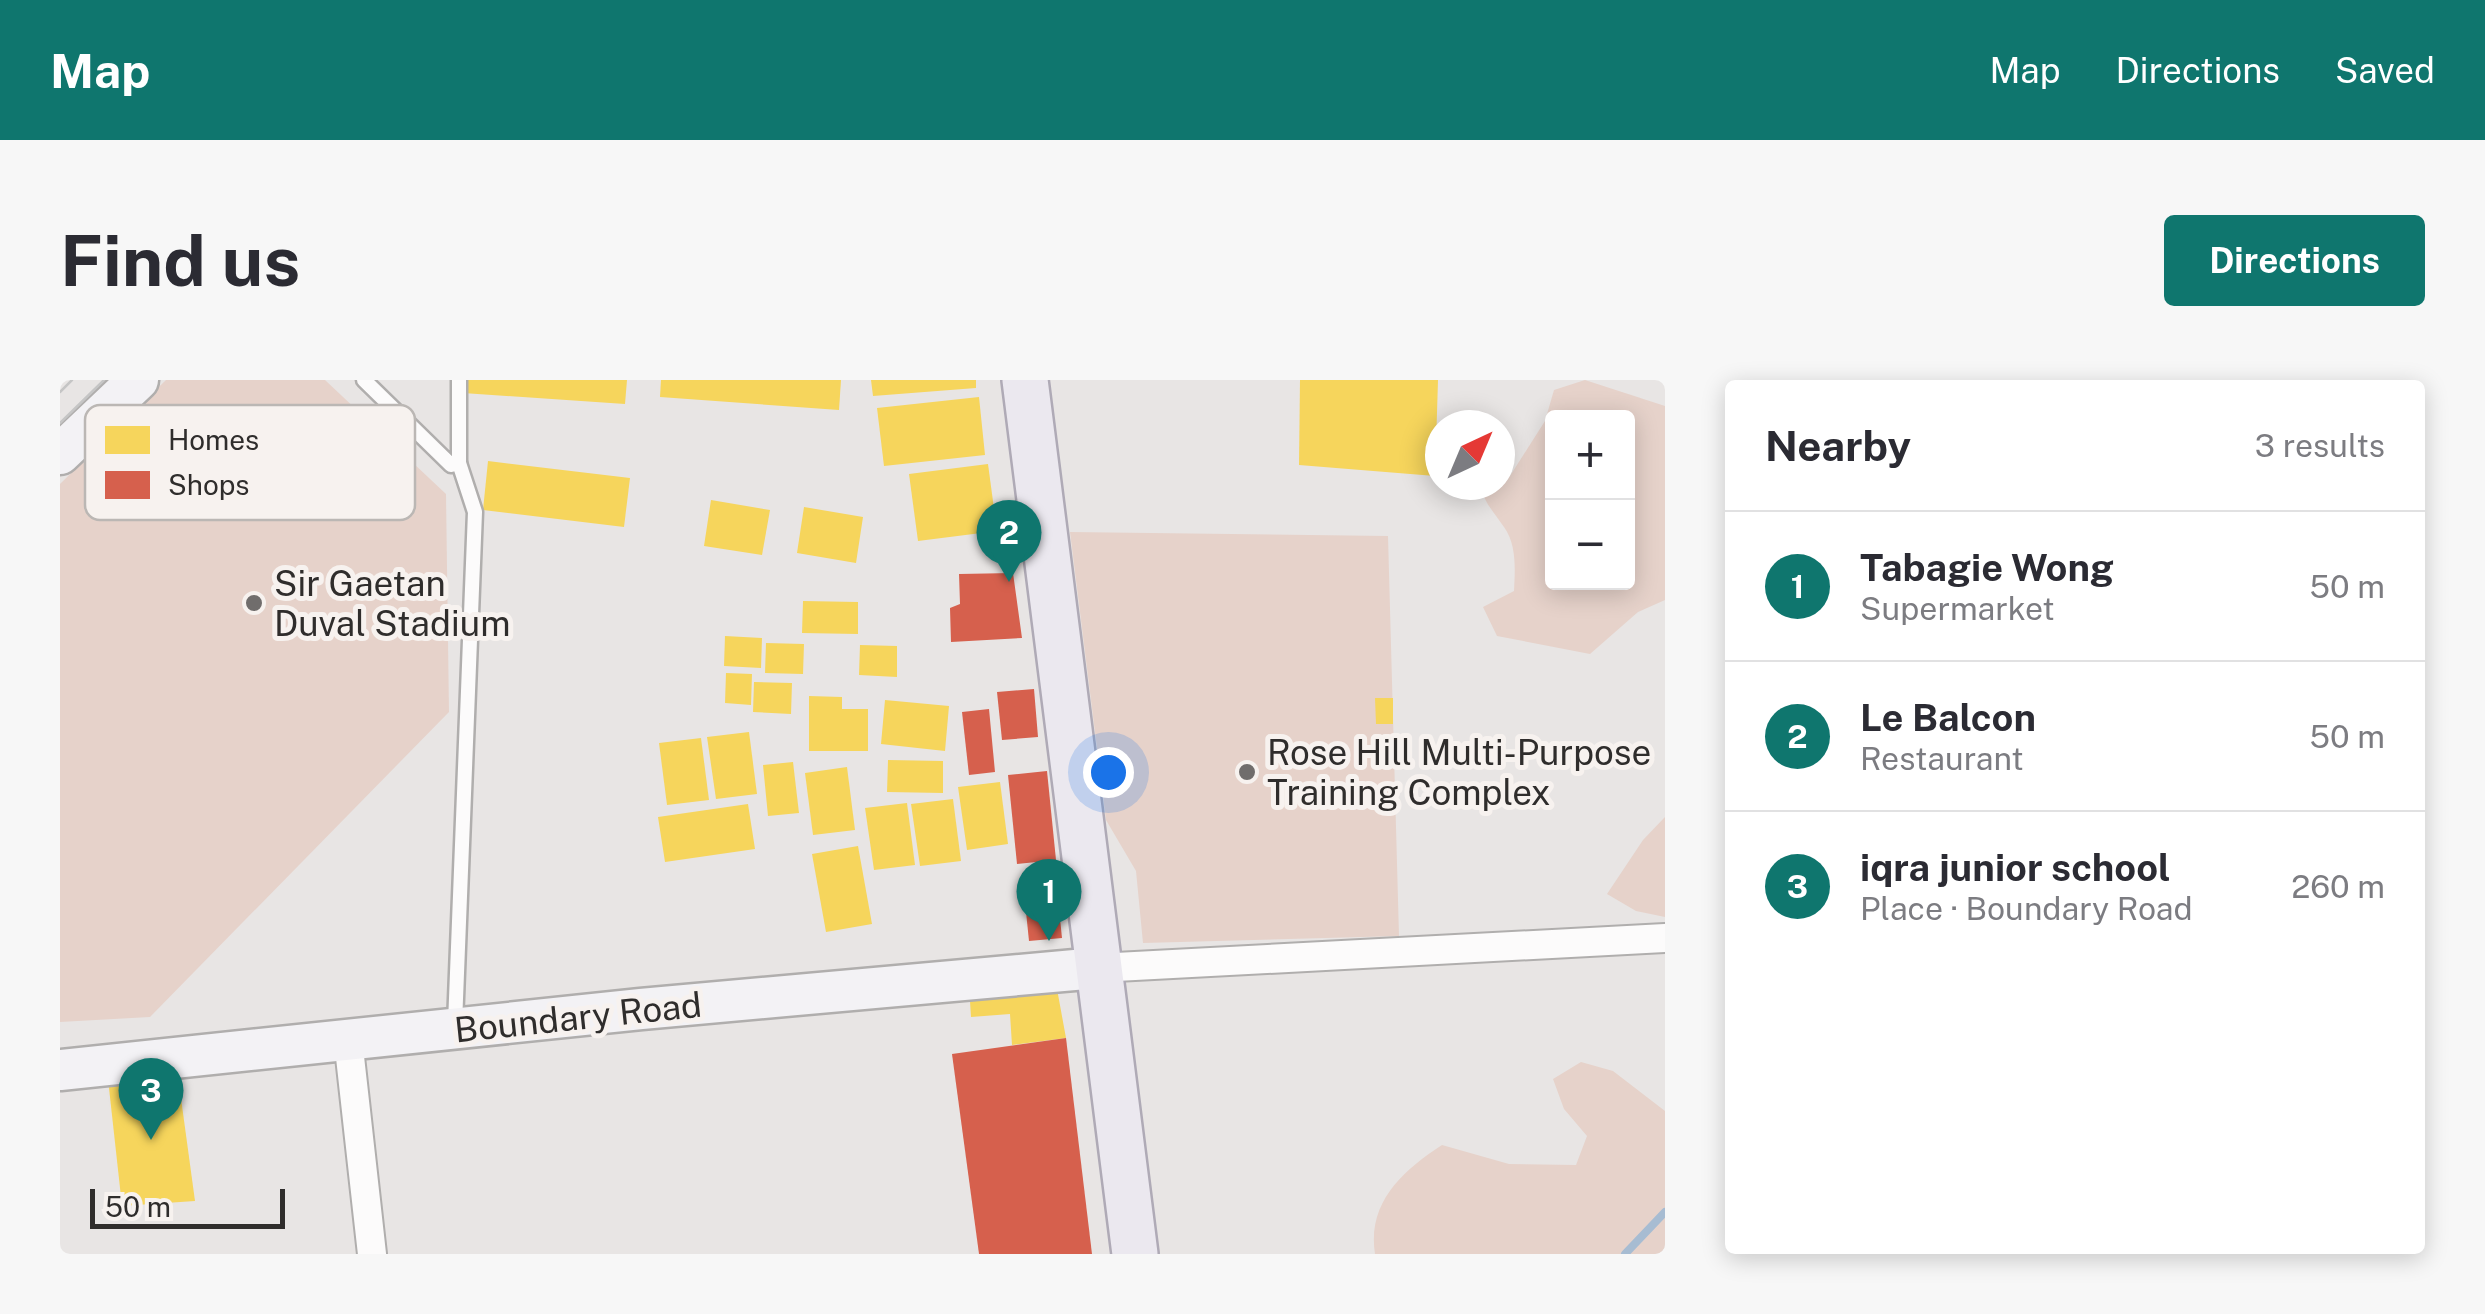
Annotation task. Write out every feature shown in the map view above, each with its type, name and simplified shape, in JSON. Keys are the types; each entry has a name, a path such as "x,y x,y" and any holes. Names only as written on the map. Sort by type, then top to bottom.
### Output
{"main road":[{"path":"112,405 138,380"},
{"path":"1024,380 1135,1254"},
{"path":"60,454 85,430"},
{"name":"Boundary Road","path":"60,1070 1096,968"}],"street":[{"path":"1096,968 1665,938"},
{"path":"348,1040 372,1254"}],"lane":[{"path":"364,380 390,405"},
{"path":"455,1030 474,512 460,464 458,380"},
{"path":"415,430 451,465 460,464"}],"shaded area":[{"name":"Sir Gaetan Duval Stadium","path":"166,380 325,380 352,405 141,405"},
{"path":"1585,380 1665,406 1665,600 1638,612 1590,654 1497,636 1483,607 1514,591 1515,566 1508,534 1486,500 1515,500 1515,468 1545,421 1545,590 1635,590 1635,410 1548,410 1554,390"},
{"name":"Sir Gaetan Duval Stadium","path":"85,459 85,520 415,520 415,465 446,494 449,712 150,1017 60,1022 60,484"},
{"name":"Rose Hill Multi-Purpose Training Complex","path":"1070,532 1388,536 1399,936 1143,943 1136,871 1106,820"},
{"path":"1665,817 1665,917 1636,911 1607,894 1643,840"},
{"path":"1581,1062 1613,1071 1665,1111 1665,1254 1375,1254 1376,1219 1390,1190 1442,1145 1509,1164 1576,1165 1587,1136 1564,1109 1553,1079"}],"building: Homes":[{"path":"464,380 627,380 625,404 463,393"},
{"path":"661,380 841,380 839,410 660,397"},
{"path":"871,380 976,380 976,388 873,396"},
{"path":"1300,380 1438,380 1437,410 1425,410 1425,475 1299,465"},
{"path":"979,397 985,455 884,466 877,408"},
{"path":"488,461 630,478 624,527 483,510"},
{"path":"988,464 997,531 918,541 909,474"},
{"path":"711,500 770,510 762,555 704,546"},
{"path":"804,507 863,517 856,563 797,553"},
{"path":"803,601 858,602 858,634 802,633"},
{"path":"725,636 762,638 761,668 724,666"},
{"path":"766,643 804,644 803,674 765,673"},
{"path":"860,645 897,646 897,677 859,675"},
{"path":"726,673 752,674 751,705 725,703"},
{"path":"754,682 792,683 791,714 753,712"},
{"path":"809,696 842,697 842,709 868,709 868,751 809,751"},
{"path":"1375,698 1393,698 1393,724 1376,724"},
{"path":"885,700 949,706 945,751 881,744"},
{"path":"749,732 757,794 716,799 707,737"},
{"path":"701,738 709,800 667,805 659,743"},
{"path":"888,760 943,761 943,793 887,792"},
{"path":"793,762 799,813 768,816 763,765"},
{"path":"847,767 855,830 813,835 805,773"},
{"path":"1000,782 1008,844 967,850 958,787"},
{"path":"953,799 961,861 920,866 911,804"},
{"path":"907,803 915,865 874,870 865,808"},
{"path":"748,804 755,849 665,862 658,817"},
{"path":"858,846 872,924 826,932 812,854"},
{"path":"1055,978 1066,1038 1012,1045 1010,1014 971,1017 969,985"},
{"path":"177,1069 195,1201 122,1206 108,1079"}],"building: Shops":[{"path":"1013,573 1022,638 951,642 950,608 960,604 959,574"},
{"path":"1034,689 1038,737 1002,740 997,692"},
{"path":"989,709 995,772 969,775 962,712"},
{"path":"1047,771 1056,860 1017,864 1008,775"},
{"path":"1055,870 1062,938 1029,941 1022,873"},
{"path":"1066,1038 1092,1254 979,1254 952,1054"}],"waterway":[{"path":"1625,1254 1665,1212"}],"tram line":[{"path":"60,392 72,380"},
{"path":"60,423 104,380"}],"place":[{"name":"Le Balcon","path":"1009,582"},
{"name":"Sir Gaetan Duval Stadium","path":"254,603"},
{"name":"Rose Hill Multi-Purpose Training Complex","path":"1247,772"},
{"name":"Tabagie Wong","path":"1049,941"},
{"name":"iqra junior school","path":"151,1140"}]}
